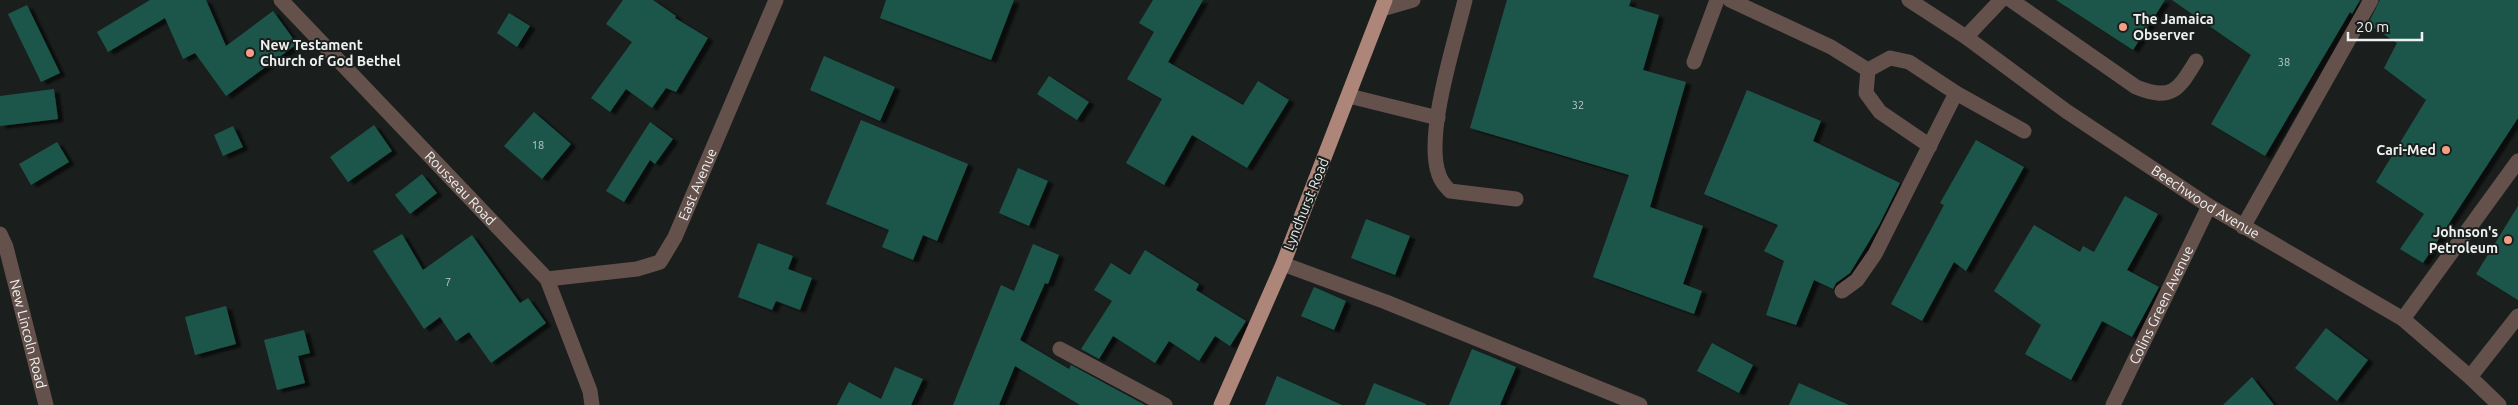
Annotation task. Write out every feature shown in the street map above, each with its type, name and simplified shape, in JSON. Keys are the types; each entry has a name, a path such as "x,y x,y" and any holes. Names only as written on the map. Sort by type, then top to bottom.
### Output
{"main road":[{"name":"Lyndhurst Road","path":"1221,405 1283,264 1383,5"}],"street":[{"name":"Rousseau Road","path":"281,0 548,279 590,391 592,405"},
{"name":"East Avenue","path":"548,279 637,269 660,262 675,237 776,0"},
{"path":"1383,5 1413,0"},
{"path":"1465,0 1438,118 1435,146 1439,175 1450,192 1516,199"},
{"path":"1694,62 1717,0"},
{"path":"1730,0 1831,47 1868,70"},
{"name":"Beechwood Avenue","path":"1909,0 1966,38 2066,111 2209,206 2403,319 2470,377 2499,405"},
{"path":"1966,38 2001,0"},
{"path":"2010,0 2136,87 2157,95 2168,92 2184,81 2196,60"},
{"path":"2243,227 2371,0"},
{"path":"1868,70 1890,58 1909,62 1956,93 2024,131"},
{"path":"1868,70 1866,93 1880,112 1930,146"},
{"path":"1842,291 1857,280 1875,254 1956,93"},
{"path":"1349,96 1438,118"},
{"path":"2403,319 2516,169"},
{"name":"Colins Green Avenue","path":"2113,405 2209,206"},
{"name":"New Lincoln Road","path":"2,243 46,405"},
{"path":"1283,264 1386,302 1640,405"},
{"path":"2470,377 2518,316"},
{"path":"1060,349 1165,405"}],"building":[{"path":"150,0 206,0 226,46 273,11 297,44 226,96 195,53 183,59 165,18 108,52 97,32"},
{"path":"623,0 653,0 676,16 675,18 708,38 676,92 666,88 652,108 626,89 610,112 591,98 632,42 606,24"},
{"path":"886,0 1014,0 991,60 880,18"},
{"path":"1153,0 1203,0 1168,62 1243,105 1258,81 1289,100 1247,168 1192,135 1164,185 1126,163 1162,99 1127,79 1154,32 1139,23"},
{"path":"1507,0 1631,0 1629,6 1659,15 1643,70 1686,82 1650,207 1703,226 1683,284 1702,291 1694,314 1593,277 1629,175 1470,128"},
{"name":"The Jamaica Observer","path":"2056,0 2165,0 2133,50"},
{"path":"2172,0 2360,0 2352,14 2350,12 2265,156 2211,124 2251,55"},
{"name":"Cari-Med","path":"2380,0 2518,0 2518,118 2423,263 2400,249 2424,214 2376,182 2426,100 2384,68 2397,43 2368,24"},
{"path":"27,5 60,73 41,82 8,14"},
{"path":"509,13 530,26 517,47 497,33"},
{"path":"824,56 895,87 880,121 810,90"},
{"path":"1049,76 1089,102 1077,120 1037,94"},
{"path":"54,89 58,119 0,126 0,96"},
{"path":"1747,90 1821,121 1813,141 1900,183 1879,225 1850,273 1836,283 1833,289 1814,280 1796,325 1766,315 1784,261 1764,251 1778,225 1704,194"},
{"path":"534,112 571,144 542,179 504,146"},
{"path":"861,120 968,164 937,241 923,235 913,260 882,247 889,230 826,204"},
{"path":"650,122 673,139 655,164 650,160 624,202 606,191"},
{"path":"374,125 392,151 348,182 330,157"},
{"path":"233,126 243,147 223,156 214,135"},
{"path":"1976,140 2024,167 1966,271 1954,262 1922,321 1891,304 1944,205 1940,203"},
{"path":"57,142 69,162 31,185 19,164"},
{"path":"1018,168 1048,181 1029,226 999,213"},
{"path":"422,174 437,193 410,214 395,195"},
{"path":"2125,196 2158,214 2127,270 2159,287 2132,337 2102,321 2071,380 2025,354 2041,325 1994,291 2034,225 2080,252 2083,246 2094,252"},
{"name":"Johnson's Petroleum","path":"2518,206 2518,300 2476,274"},
{"path":"1366,219 1410,236 1395,275 1351,258"},
{"path":"402,234 423,270 472,235 520,303 528,298 546,323 491,363 469,332 456,341 440,317 424,329 373,251"},
{"path":"758,243 793,256 788,269 812,278 800,310 776,301 772,310 738,297"},
{"path":"1033,244 1059,255 1048,284 1045,283 1020,340 1069,369 1071,365 1145,405 1080,405 1015,366 999,405 953,405 1001,285 1014,291"},
{"path":"1145,250 1199,284 1196,290 1246,321 1230,346 1215,336 1199,361 1169,341 1155,363 1113,336 1099,359 1081,349 1112,301 1094,290 1111,263 1130,275"},
{"path":"1314,287 1346,301 1334,330 1301,316"},
{"path":"226,306 236,344 195,355 185,317"},
{"path":"2326,328 2368,360 2337,401 2295,368"},
{"path":"304,330 310,353 298,356 305,383 277,390 264,340"},
{"path":"1712,343 1753,365 1739,393 1697,371"},
{"path":"1472,349 1516,367 1500,405 1449,405"},
{"path":"895,367 923,379 911,405 837,405 849,382 881,399"},
{"path":"1277,376 1342,405 1265,405"},
{"path":"2252,377 2274,405 2223,405"},
{"path":"1374,383 1426,404 1426,405 1365,405"},
{"path":"1799,383 1849,405 1789,405"}],"place":[{"name":"The Jamaica Observer","path":"2123,27"},
{"name":"New Testament Church of God Bethel","path":"250,53"},
{"name":"Cari-Med","path":"2446,150"},
{"name":"Johnson's Petroleum","path":"2508,240"}]}
